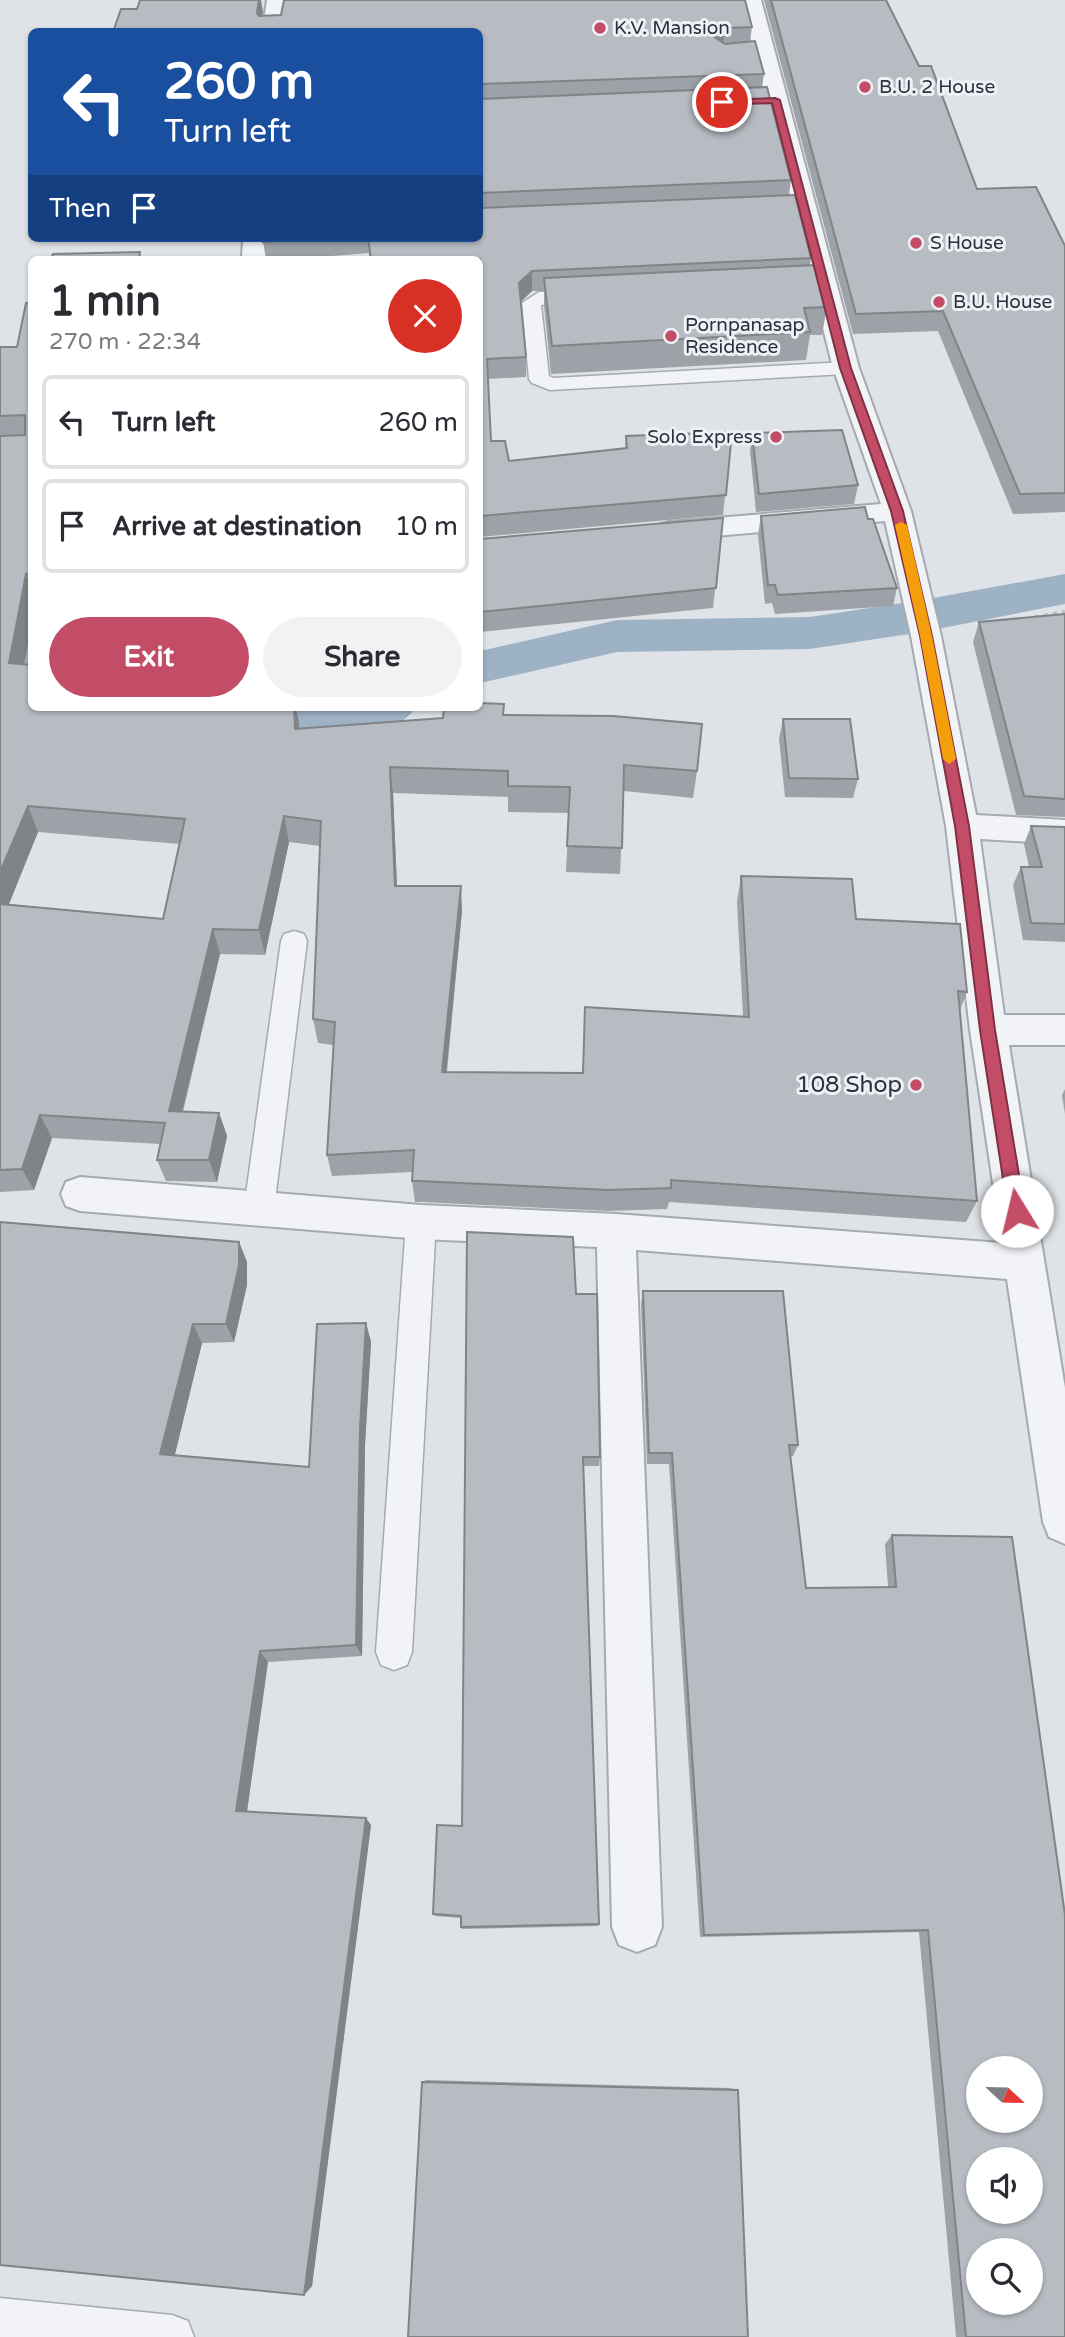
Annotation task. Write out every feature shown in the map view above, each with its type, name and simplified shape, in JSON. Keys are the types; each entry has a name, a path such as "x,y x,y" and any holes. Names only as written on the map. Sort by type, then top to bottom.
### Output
{"street":[{"path":"273,28 277,0"},
{"path":"751,0 757,53 818,287 897,511 923,622 962,826 988,1030 1065,1522"},
{"path":"647,533 897,511"},
{"path":"962,826 1065,832"},
{"path":"988,1030 1065,1030"},
{"path":"80,1194 421,1222 616,1231 1025,1263"},
{"path":"616,1231 637,1927"}],"lane":[{"path":"610,295 539,298 530,303 539,379 550,384 566,385 846,368"},
{"path":"259,1209 295,941"},
{"path":"394,1652 421,1222"},
{"path":"0,2320 172,2337"}],"path":[{"path":"1027,619 1065,612"}],"building":[{"path":"140,0 259,0 259,16 281,15 284,0 745,0 752,27 725,28 714,37 725,44 755,41 764,74 483,84 483,28 114,28 121,9 137,9"},
{"path":"771,0 886,0 919,66 931,66 977,189 1036,187 1065,246 1065,493 1020,494 943,311 856,314"},
{"path":"767,87 791,180 483,193 483,99"},
{"path":"795,195 811,258 532,271 519,283 526,357 487,359 491,441 505,441 509,461 627,448 626,436 732,432 726,495 483,516 483,256 371,256 369,242 483,242 483,208"},
{"path":"140,252 139,256 52,256"},
{"path":"816,265 827,307 804,308 810,332 552,346 544,278"},
{"path":"26,303 28,574 9,663 28,665 28,711 294,711 295,729 443,718 444,711 483,711 483,703 504,704 503,715 613,716 702,724 697,771 624,765 622,848 567,846 570,787 508,786 508,771 390,767 395,886 461,886 442,1072 583,1073 585,1007 749,1017 741,876 852,879 856,919 960,924 967,992 958,991 977,1201 671,1180 671,1188 609,1190 412,1181 414,1150 327,1155 335,1022 313,1019 321,821 284,816 259,930 213,929 169,1111 219,1113 209,1160 157,1160 165,1123 40,1115 22,1169 0,1170 0,904 163,919 185,819 28,806 0,872 0,436 25,435 25,415 0,416 0,347 17,347"},
{"path":"842,430 858,485 759,494 752,433"},
{"path":"865,507 868,519 873,519 897,588 778,595 775,585 768,585 761,516"},
{"path":"723,518 716,588 483,612 483,539"},
{"path":"1065,614 1065,799 1024,796 979,622"},
{"path":"783,719 850,719 858,779 789,778"},
{"path":"1031,826 1065,827 1065,924 1031,923 1021,867 1042,867"},
{"path":"0,1222 239,1242 239,1265 226,1324 193,1324 160,1454 309,1467 317,1324 366,1323 360,1428 356,1645 260,1651 236,1811 366,1818 304,2295 0,2265"},
{"path":"467,1232 573,1237 576,1294 597,1294 600,1457 583,1457 599,1924 461,1927 461,1916 433,1914 437,1825 462,1826"},
{"path":"643,1291 783,1291 798,1445 789,1445 806,1588 896,1587 892,1535 1012,1537 1065,1915 1065,2337 966,2337 928,1930 704,1935 672,1453 649,1453"},
{"path":"422,2082 738,2090 748,2337 408,2337"}],"waterway":[{"path":"483,666 617,636 810,633 922,616 1065,589"},
{"path":"0,664 28,659"},
{"path":"249,711 296,723 362,720 382,711"}],"slow traffic":[{"path":"901,525 926,636 949,759"}],"place":[{"name":"K.V. Mansion","path":"600,28"},
{"name":"B.U. 2 House","path":"865,87"},
{"name":"S House","path":"916,243"},
{"name":"B.U. House","path":"939,302"},
{"name":"Pornpanasap Residence","path":"671,336"},
{"name":"Solo Express","path":"776,437"},
{"name":"108 Shop","path":"916,1085"}],"route":[{"path":"722,102 775,100 846,368 897,511 926,636 962,826 988,1030 1017,1211"}]}
